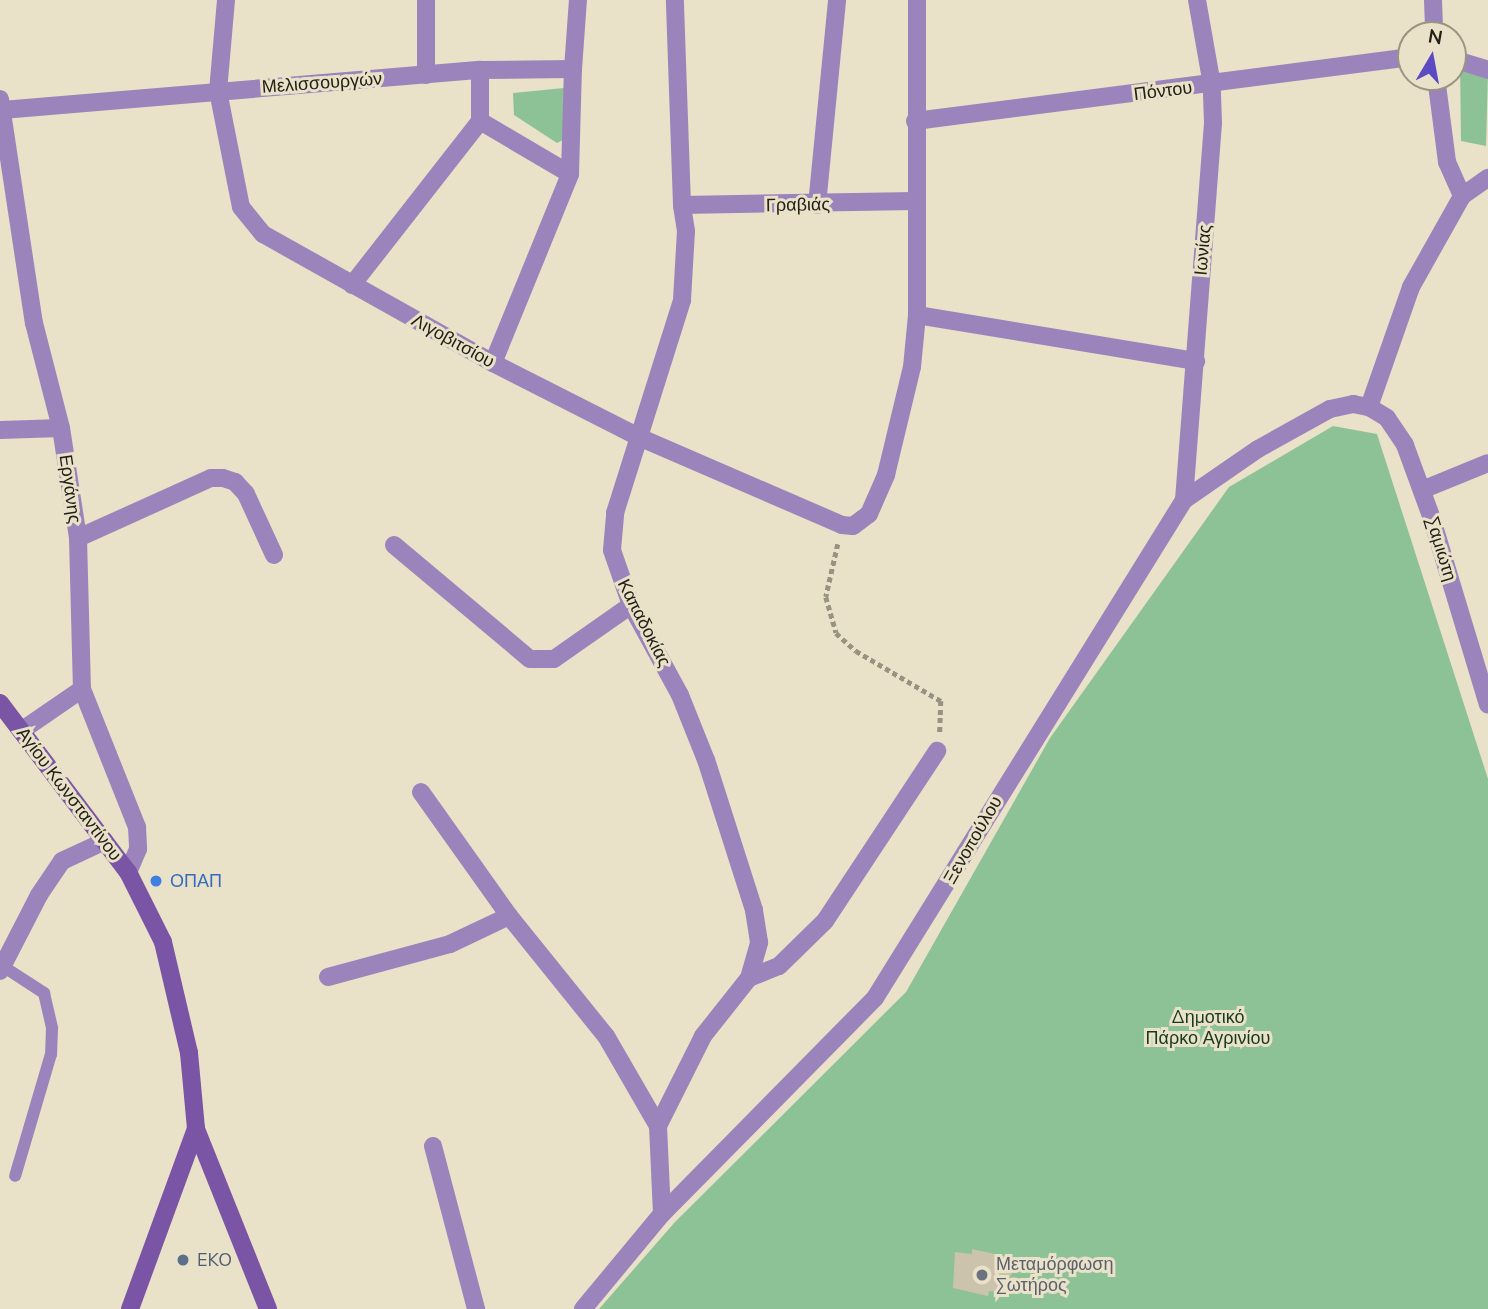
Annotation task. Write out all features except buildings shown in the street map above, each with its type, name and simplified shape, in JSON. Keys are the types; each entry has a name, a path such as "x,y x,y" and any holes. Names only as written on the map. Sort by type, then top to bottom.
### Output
{"main road":[{"name":"Αγίου Κωνσταντίνου","path":"0,703 128,872 163,942 189,1053 196,1129"},
{"path":"130,1309 196,1129"},
{"path":"196,1129 268,1309"}],"street":[{"name":"Λιγοβιτσίου","path":"226,0 218,91 247,219 263,234 493,363 640,438 842,526"},
{"path":"426,0 426,75"},
{"path":"493,363 570,174 578,0"},
{"name":"Καπαδοκίας","path":"662,1214 658,1126 704,1036 749,978 758,950 754,910 696,733 664,661 631,605 616,569 611,539 615,513 682,300 686,241 681,205 676,0"},
{"path":"817,205 837,0"},
{"path":"842,526 861,524 869,514 889,467 905,406 917,315 917,0"},
{"name":"Ιωνίας","path":"1184,500 1196,361 1212,85 1197,0"},
{"path":"1433,0 1434,21"},
{"name":"Πόντου","path":"915,121 1212,85 1397,59"},
{"path":"1467,63 1488,70"},
{"name":"Μελισσουργών","path":"1,105 480,70 573,69"},
{"path":"352,285 480,121 480,70"},
{"path":"1438,91 1447,162 1462,196"},
{"name":"Εργάνης","path":"1,105 34,323 61,428 78,538 82,689 137,827 138,849 128,872"},
{"path":"480,121 570,174"},
{"path":"1369,407 1411,286 1462,196 1488,178"},
{"name":"Γραβιάς","path":"681,205 817,205 915,201"},
{"path":"917,315 1196,361"},
{"name":"Ξενοπούλου","path":"583,1309 662,1214 858,1018 892,976 1000,792 1142,575 1184,500 1305,420 1353,404 1369,407"},
{"name":"Σαμιώτη","path":"1369,407 1396,430 1422,490 1488,705"},
{"path":"0,430 61,428"},
{"path":"1422,490 1488,463"},
{"path":"78,538 211,478 223,478 235,482 246,494 274,555"},
{"path":"394,545 530,659 554,659 631,605"},
{"path":"21,731 82,689"},
{"path":"749,978 779,967 825,921 937,751"},
{"path":"421,792 509,916 606,1036 658,1126"},
{"path":"2,969 38,895 62,861 104,841"},
{"path":"328,977 450,944 509,916"},
{"path":"433,1146 476,1309"}],"lane":[{"path":"2,969 44,993 52,1028 51,1054 15,1176"}],"path":[{"path":"842,526 827,588 831,621 856,651 941,701 937,751"}],"green space":[{"path":"1467,66 1488,73 1486,146 1461,141 1460,91 1467,91"},
{"path":"564,88 563,140 557,143 514,115 513,93"},
{"name":"Δημοτικό Πάρκο Αγρινίου","path":"1333,426 1377,434 1488,779 1488,1309 599,1309 675,1222 906,992 1050,738 1229,487"}],"place":[{"name":"ΟΠΑΠ","path":"156,881"},
{"name":"EKO","path":"183,1260"},
{"name":"Μεταμόρφωση Σωτήρος","path":"982,1275"}]}
